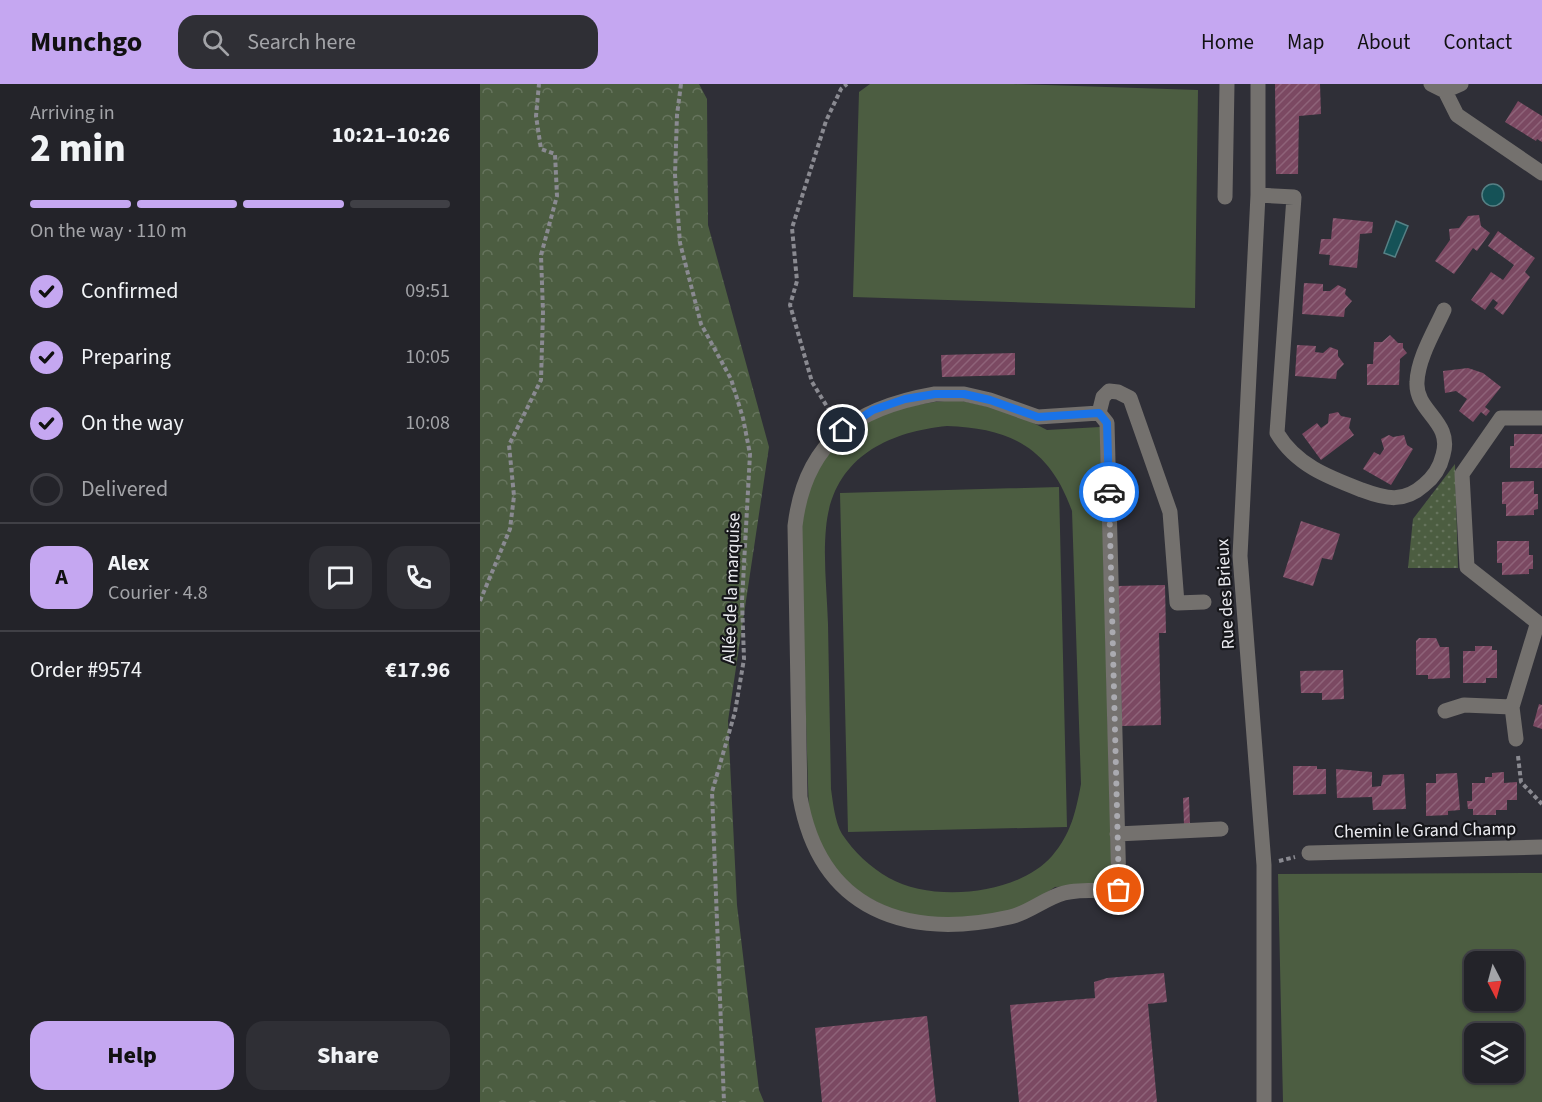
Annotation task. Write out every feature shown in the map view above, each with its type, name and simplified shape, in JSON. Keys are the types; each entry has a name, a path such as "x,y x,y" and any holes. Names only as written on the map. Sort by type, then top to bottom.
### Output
{"street":[{"path":"1225,197 1227,84"},
{"name":"Rue des Brieux","path":"1258,84 1258,195 1240,556 1264,865 1264,1102"},
{"path":"1461,84 1438,87 1457,116 1542,173"},
{"path":"1258,195 1294,197 1277,433 1298,461 1336,480 1392,500 1413,495 1433,478 1446,445 1442,427 1419,397 1416,385 1418,369 1444,310"},
{"path":"1099,413 1103,397 1109,391 1118,392 1130,398 1170,512 1177,603 1204,602"},
{"path":"935,394 964,394 990,400 1038,417 1099,413 1107,423 1119,890 1064,893 1013,916 970,924 942,926 892,917 858,899 843,887 825,865 811,839 800,797 795,526 798,497 823,448 843,430 873,410 905,399 935,394"},
{"path":"1516,739 1512,707 1540,626 1467,567 1462,474 1501,418 1542,418"},
{"path":"1445,711 1464,705 1512,707"},
{"path":"1117,834 1221,829"},
{"name":"Chemin le Grand Champ","path":"1309,853 1542,847"}],"path":[{"path":"480,601 510,529 514,496 509,445 541,380 543,312 541,255 557,196 555,154 541,149 536,116 539,84"},
{"name":"Allée de la marquise","path":"681,84 677,115 675,175 680,243 701,324 731,379 743,418 750,454 742,601 744,659 735,712 712,792 724,1102"},
{"path":"843,430 812,382 790,305 797,281 793,219 826,121 841,89 847,84"},
{"path":"1516,739 1521,782 1542,804"},
{"path":"1264,865 1309,853"}],"green space":[{"path":"480,84 699,84 707,99 708,225 769,447 728,721 737,905 759,1090 764,1102 480,1102"},
{"path":"870,84 1013,84 1198,90 1195,308 853,297 859,92"},
{"path":"958,400 1012,412 1047,430 1100,427 1112,884 1055,887 1031,903 1006,912 949,922 892,910 864,895 840,876 821,851 809,816 800,528 806,491 817,469 831,450 848,434 867,422 889,413 934,402","holes":["947,426 970,428 1009,437 1040,457 1063,490 1072,511 1081,784 1075,813 1064,839 1052,856 1037,869 997,887 974,891 928,891 907,886 875,869 847,841 838,824 831,789 826,528 830,504 839,484 851,467 866,453 883,443 925,429"]},
{"path":"1455,464 1458,568 1408,568 1413,519"},
{"path":"1059,487 1067,827 848,832 840,493"},
{"path":"1542,873 1542,1102 1283,1102 1278,874"}],"water":[{"path":"1493,184 1501,187 1504,195 1501,203 1493,206 1485,203 1482,195 1485,187"},
{"path":"1396,221 1408,226 1395,257 1384,253"}],"building":[{"path":"1275,84 1320,84 1321,114 1299,116 1298,174 1276,174"},
{"path":"1518,101 1542,116 1542,142 1537,139 1536,141 1505,122"},
{"path":"1479,215 1481,226 1490,233 1477,251 1473,248 1454,274 1435,261 1450,240 1449,229 1459,228 1468,216"},
{"path":"1333,218 1373,222 1372,233 1360,234 1357,268 1329,265 1330,255 1319,254 1321,239 1331,239"},
{"path":"1498,231 1535,258 1525,272 1530,277 1503,315 1494,308 1498,303 1493,299 1485,310 1471,300 1491,272 1503,280 1514,265 1488,246"},
{"path":"1304,283 1323,284 1323,291 1330,291 1338,285 1346,289 1345,294 1352,301 1345,309 1344,317 1302,314"},
{"path":"1390,335 1398,343 1403,343 1403,348 1407,353 1400,359 1399,385 1367,385 1367,364 1373,364 1374,342 1382,342"},
{"path":"1297,345 1316,346 1315,352 1323,353 1330,347 1338,350 1338,356 1344,364 1337,371 1336,379 1295,376"},
{"path":"1015,353 1015,375 942,377 941,355"},
{"path":"1468,368 1483,373 1501,387 1485,407 1490,411 1486,416 1481,412 1473,422 1459,411 1467,399 1456,391 1445,393 1443,371"},
{"path":"1338,412 1341,416 1351,418 1349,428 1354,435 1321,460 1302,434 1317,423 1321,428 1328,423 1329,414"},
{"path":"1514,434 1542,434 1542,468 1510,468 1510,446 1514,446"},
{"path":"1389,435 1393,437 1404,435 1407,445 1413,449 1391,485 1363,469 1374,452 1380,455 1384,449 1381,439"},
{"path":"1534,481 1534,494 1538,494 1538,509 1534,510 1534,515 1506,516 1506,504 1502,504 1502,482"},
{"path":"1301,521 1340,534 1332,560 1322,558 1313,586 1283,577"},
{"path":"1497,541 1529,541 1529,555 1533,555 1533,569 1529,569 1529,574 1502,575 1502,563 1497,563"},
{"path":"1165,585 1166,633 1159,633 1161,725 1122,726 1118,586"},
{"path":"1419,638 1436,638 1440,647 1449,647 1450,678 1428,679 1428,675 1416,675 1416,641"},
{"path":"1475,646 1492,646 1492,650 1497,650 1497,678 1486,678 1486,683 1463,683 1463,651 1475,651"},
{"path":"1343,670 1344,699 1322,700 1322,693 1301,693 1300,671"},
{"path":"1539,704 1542,705 1542,729 1533,726"},
{"path":"1293,766 1317,766 1317,769 1326,769 1326,794 1293,795"},
{"path":"1336,769 1372,772 1372,787 1381,786 1383,775 1404,774 1406,809 1373,810 1372,797 1337,798"},
{"path":"1504,772 1504,783 1517,782 1517,800 1507,800 1507,810 1496,810 1496,815 1473,815 1473,809 1468,809 1467,801 1472,801 1472,783 1485,783 1485,777 1492,777 1492,773"},
{"path":"1457,773 1460,810 1448,811 1448,815 1426,816 1426,783 1436,783 1436,774"},
{"path":"1189,797 1190,824 1184,825 1183,798"},
{"path":"1164,973 1167,1002 1148,1004 1157,1102 1019,1102 1010,1005 1095,998 1094,982 1107,978"},
{"path":"927,1016 936,1102 822,1102 815,1028"}],"way so far":[{"path":"1109,492 1119,890"}],"route":[{"path":"843,430 873,410 905,399 935,394 964,394 1016,408 1038,417 1099,413 1107,423 1109,492"}]}
